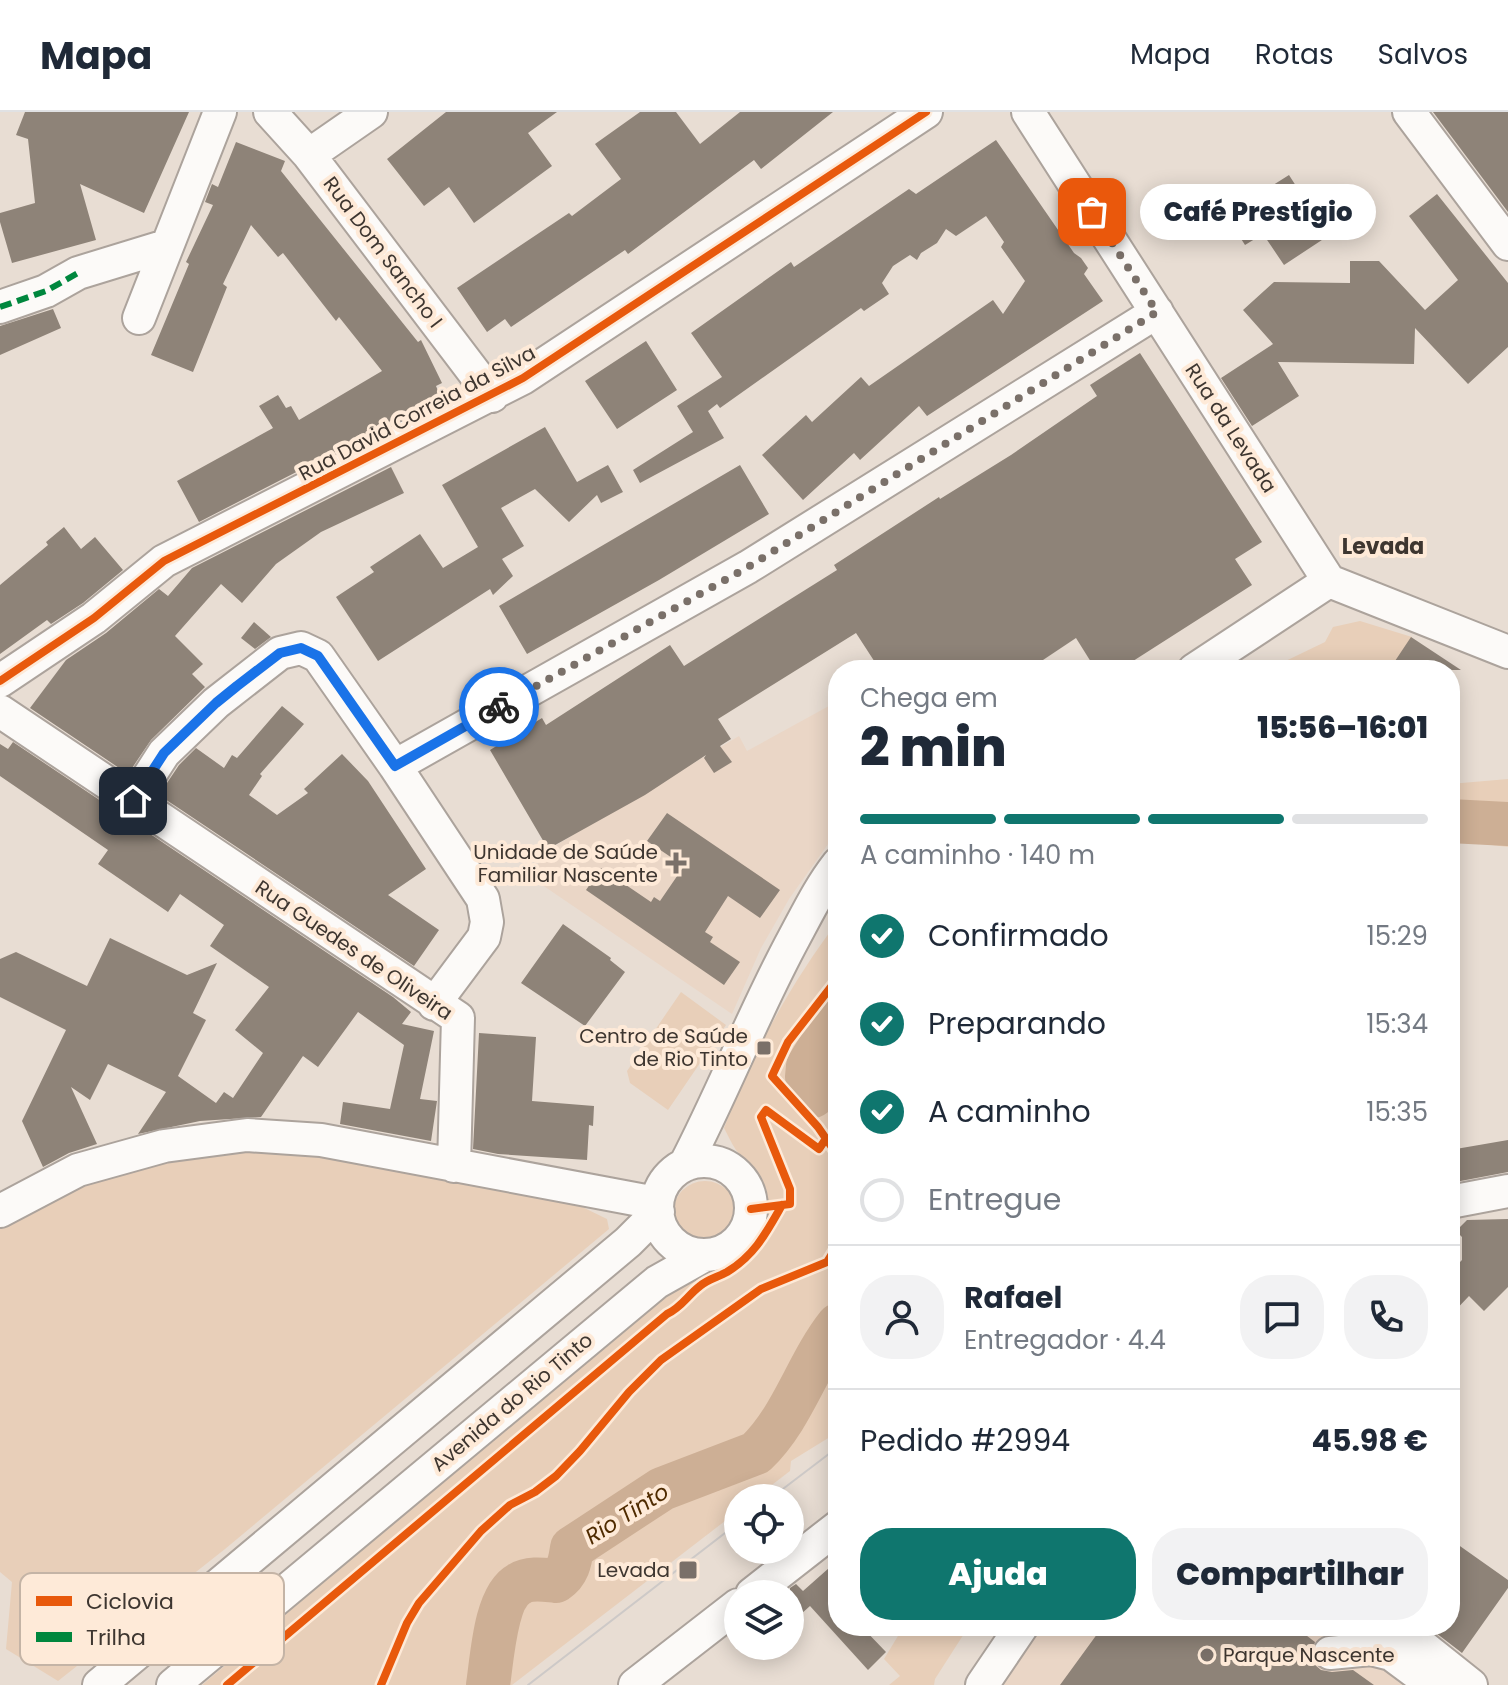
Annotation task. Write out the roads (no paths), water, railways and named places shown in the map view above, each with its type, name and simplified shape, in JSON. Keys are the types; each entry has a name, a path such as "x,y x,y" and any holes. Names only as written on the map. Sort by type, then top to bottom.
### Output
{"street":[{"path":"139,318 220,112"},
{"name":"Rua Dom Sancho I","path":"270,112 309,155 492,396"},
{"path":"309,155 371,112"},
{"name":"Rua David Correia da Silva","path":"0,681 94,618 164,561 523,378 926,112"},
{"name":"Rua da Levada","path":"1028,112 1329,581"},
{"path":"1409,112 1508,244"},
{"path":"0,307 46,291 78,273 166,246"},
{"path":"395,766 748,567 1157,312"},
{"path":"1209,660 1329,581 1508,652"},
{"path":"133,801 164,753 216,703 280,653 301,648 318,656 483,899 487,922 484,937 434,1004"},
{"name":"Rua Guedes de Oliveira","path":"0,711 458,1018 454,1166"},
{"path":"233,1573 628,1242 657,1207 664,1184 685,1165 774,976 828,877"},
{"path":"713,1111 721,1164"},
{"path":"0,1211 78,1170 164,1146 247,1135 321,1140 657,1207"},
{"path":"657,1207 660,1224 667,1237 678,1247 705,1255 719,1253 742,1236 749,1223 749,1195 743,1182 721,1164 685,1165"},
{"path":"1460,1200 1508,1191"},
{"name":"Avenida do Rio Tinto","path":"284,1593 657,1282 705,1255"},
{"path":"297,1519 316,1533 326,1558"},
{"path":"770,1580 828,1535"},
{"path":"635,1685 724,1616"},
{"path":"960,1685 991,1636"},
{"path":"982,1685 1015,1636"},
{"path":"1330,1653 1371,1649 1394,1640"},
{"path":"1394,1640 1433,1685"},
{"path":"1394,1640 1471,1685"},
{"path":"99,1685 123,1665"},
{"name":"Avenida do Rio Tinto","path":"181,1678 197,1665"}],"waterway":[{"name":"Rio Tinto","path":"1460,822 1508,824"},
{"name":"Rio Tinto","path":"813,1096 807,1077 808,1066 828,1033"},
{"name":"Rio Tinto","path":"488,1685 496,1630 511,1591 528,1580 556,1581 568,1567 572,1548 662,1489 756,1453 780,1424 828,1339"}],"tram line":[{"path":"789,1484 828,1455"},
{"path":"528,1685 724,1534"}],"place":[{"name":"Café Prestígio","path":"1092,212"},
{"name":"Unidade de Saúde Familiar Nascente","path":"676,863"},
{"name":"Centro de Saúde de Rio Tinto","path":"764,1048"},
{"name":"Levada","path":"688,1570"},
{"name":"Parque Nascente","path":"1207,1655"}],"district":[{"name":"Levada","path":"1383,546"}]}
